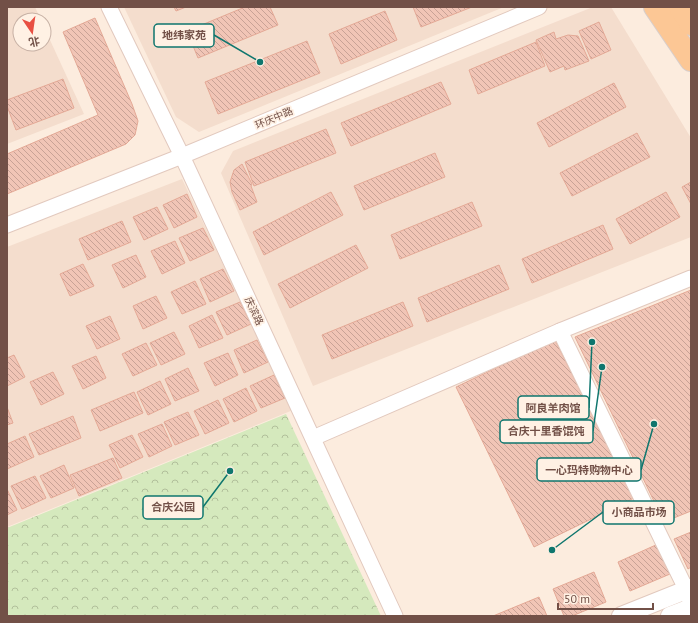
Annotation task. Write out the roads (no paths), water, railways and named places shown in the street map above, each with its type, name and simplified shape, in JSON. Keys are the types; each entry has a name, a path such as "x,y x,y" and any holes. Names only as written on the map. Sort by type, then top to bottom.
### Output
{"main road":[{"path":"655,7 691,60"},
{"path":"680,7 691,24"}],"street":[{"name":"庆滨路","path":"109,7 182,156 314,438 395,616"},
{"name":"环庆中路","path":"7,226 182,156 539,7"},
{"path":"314,438 560,331 691,278"},
{"path":"560,331 690,598"},
{"path":"621,616 690,598"},
{"path":"670,616 690,598"}],"place":[{"name":"地纬家苑","path":"260,62"},
{"name":"阿良羊肉馆","path":"592,342"},
{"name":"合庆十里香馄饨","path":"602,367"},
{"name":"一心玛特购物中心","path":"654,424"},
{"name":"合庆公园","path":"230,471"},
{"name":"小商品市场","path":"552,550"}]}
